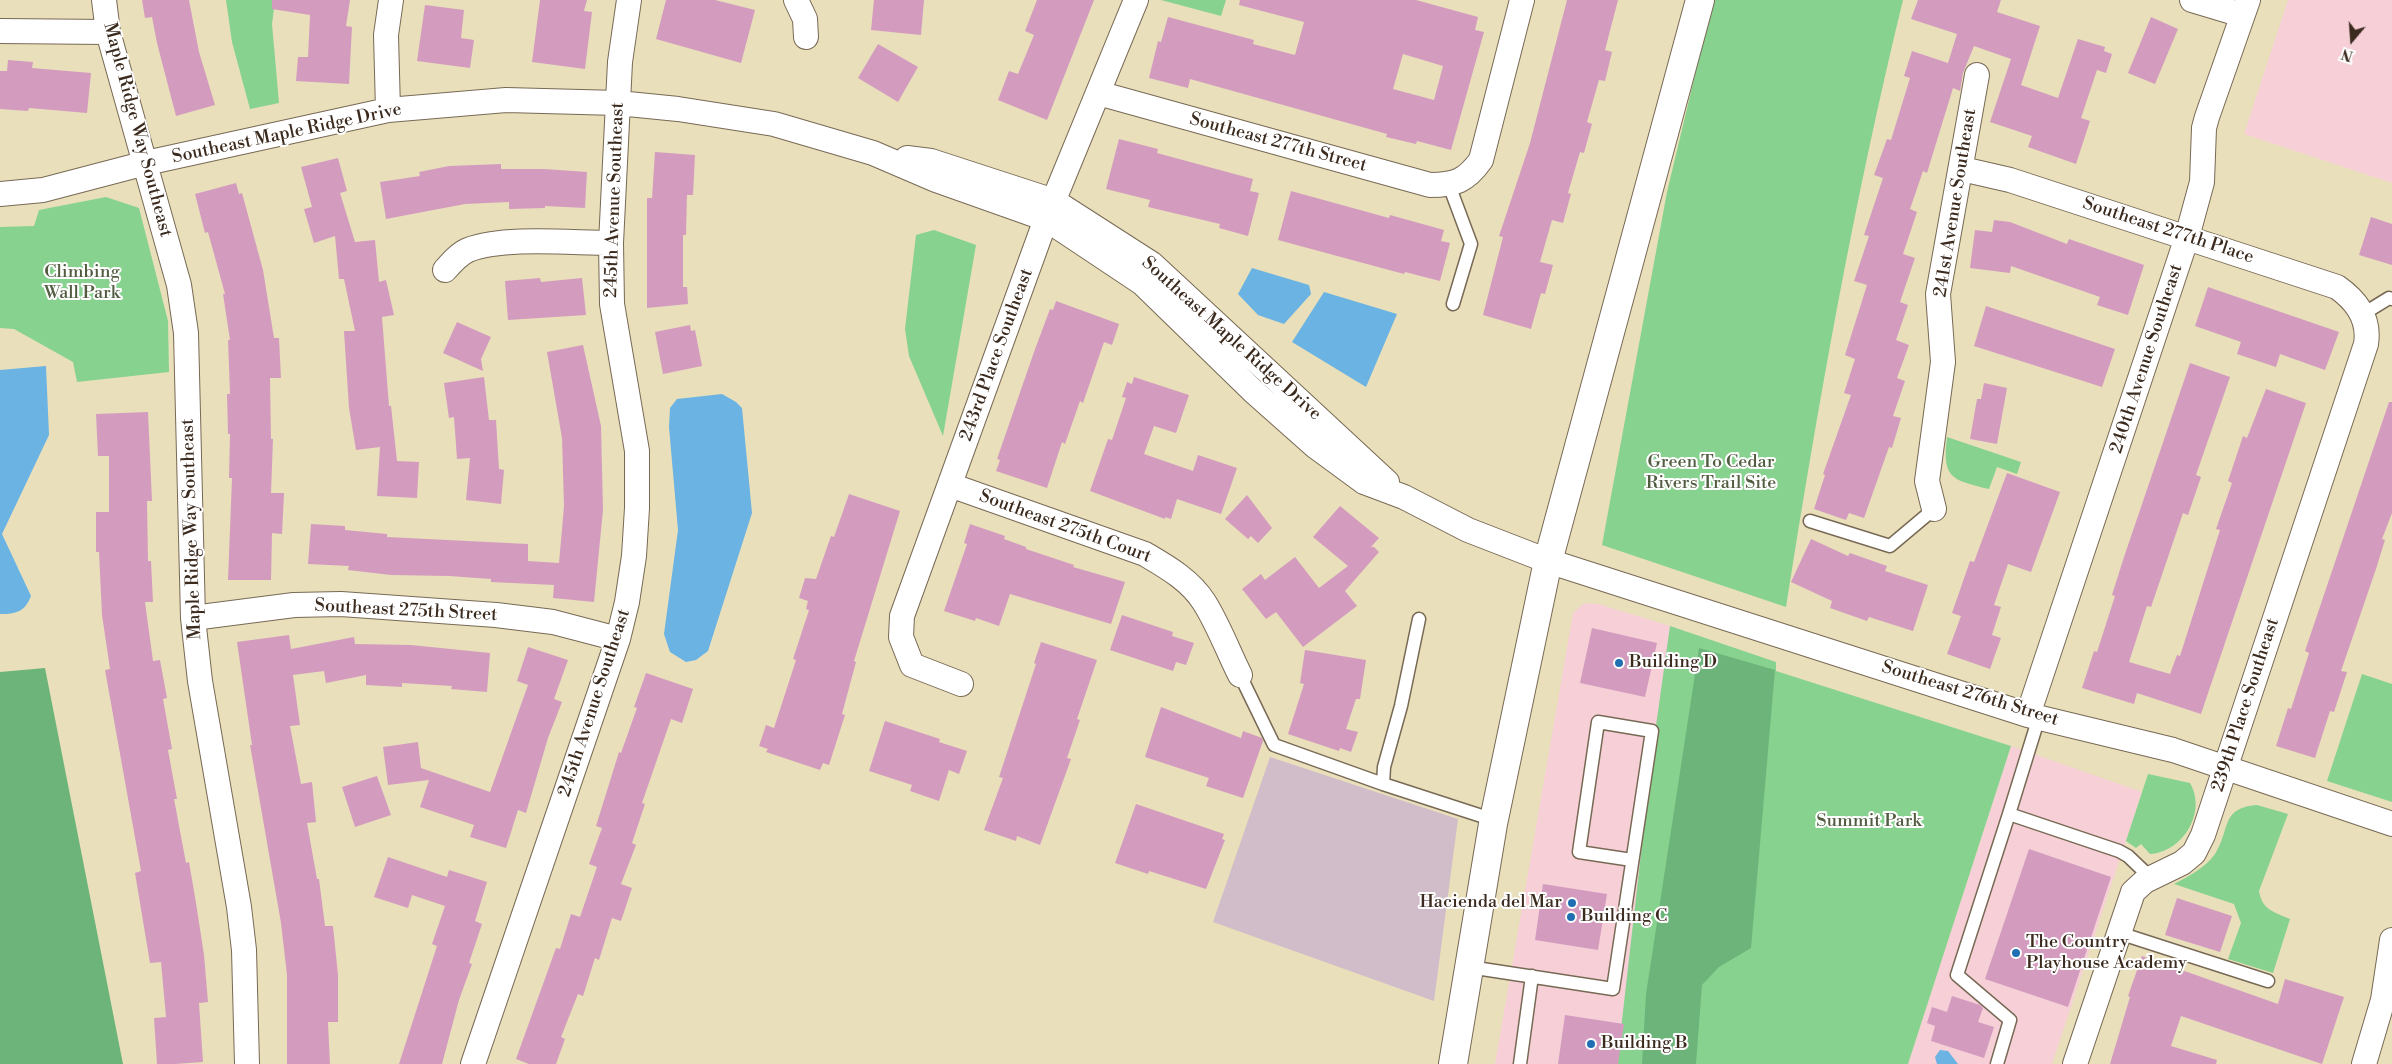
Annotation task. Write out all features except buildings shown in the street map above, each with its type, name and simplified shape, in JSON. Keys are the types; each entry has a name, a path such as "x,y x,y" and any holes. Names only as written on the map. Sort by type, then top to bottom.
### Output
{"main road":[{"path":"1453,1064 1494,820 1548,561 1700,0"}],"street":[{"name":"Maple Ridge Way Southeast","path":"104,0 108,32 179,285 186,333 193,618 200,681 239,907 244,950 247,1064"},
{"path":"388,110 386,35 391,0"},
{"name":"245th Avenue Southeast","path":"473,1064 618,639 627,602 634,556 637,508 637,451 612,304 611,244 620,62 629,0"},
{"path":"796,0 805,19 806,37"},
{"name":"243rd Place Southeast","path":"961,684 912,665 902,637 902,616 1050,210 1136,0"},
{"path":"1454,183 1472,172 1481,160 1522,0"},
{"path":"2192,0 2245,8"},
{"name":"240th Avenue Southeast","path":"2034,716 2187,237 2202,182 2206,117 2245,8"},
{"path":"0,31 108,32"},
{"name":"241st Avenue Southeast","path":"1934,509 1927,481 1943,362 1938,294 1962,169 1977,75"},
{"name":"Southeast 277th Street","path":"1098,93 1430,185 1454,183"},
{"name":"Southeast Maple Ridge Drive","path":"0,194 43,190 146,163 388,110 506,100 618,103 678,109 774,124 873,153 936,180 1050,210 1142,283 1253,391 1315,446 1364,482 1404,497 1468,530 1548,561"},
{"name":"Southeast 277th Place","path":"1962,169 2010,180 2338,288 2357,303 2363,314"},
{"path":"445,270 454,258 468,250 495,245 522,242 611,244"},
{"name":"239th Place Southeast","path":"2075,1064 2134,892 2151,878 2182,863 2194,853 2203,835 2366,344 2368,335 2363,314"},
{"name":"Southeast 275th Court","path":"950,485 1136,551 1171,570 1185,580 1204,602 1240,675"},
{"name":"Southeast 276th Street","path":"1548,561 2034,716 2173,750 2392,824"},
{"name":"Southeast 275th Street","path":"193,618 294,605 341,604 496,615 553,622 618,639"},
{"path":"2364,1064 2383,1000 2391,947"}],"lane":[{"path":"1453,304 1471,244 1454,183"},
{"path":"2363,314 2390,298 2392,299"},
{"path":"1810,521 1890,546 1934,509"},
{"path":"1383,784 1384,767 1401,706 1419,619"},
{"path":"1240,675 1274,745 1383,784 1494,820"},
{"path":"1996,1064 2010,1020 1957,975 2009,814 2034,716"},
{"path":"1469,967 1613,988 1652,731 1598,722 1579,852 1632,860"},
{"path":"2009,814 2119,850 2151,878"},
{"path":"2119,933 2268,981"},
{"path":"1520,1064 1532,976"}],"shaded area":[{"path":"2288,0 2392,0 2392,183 2244,134"},
{"path":"1584,603 1598,604 1670,626 1621,1064 1495,1064 1573,613"},
{"name":"The Country Playhouse Academy","path":"2011,746 2142,792 2052,1064 1908,1064"},
{"path":"1270,757 1458,819 1434,1001 1213,922"}],"green space":[{"path":"226,0 275,0 272,24 279,103 250,109 232,42"},
{"path":"1161,0 1226,0 1221,16"},
{"name":"Green To Cedar Rivers Trail Site","path":"1713,0 1903,0 1885,75 1838,302 1786,607 1602,545 1667,192"},
{"name":"Climbing Wall Park","path":"106,197 139,208 168,321 169,372 77,382 73,362 14,329 0,328 0,227 34,226 39,210"},
{"path":"934,230 976,245 943,436 909,356 905,329 916,235"},
{"path":"1947,437 2021,462 2017,474 1997,467 1989,489 1958,479 1948,469 1946,461"},
{"name":"Summit Park","path":"1670,626 1776,662 1776,671 2011,746 1908,1064 1617,1064 1654,740"},
{"path":"1699,648 1775,670 1751,948 1719,967 1702,985 1696,1064 1642,1064 1646,994"},
{"path":"45,668 123,1064 0,1064 0,672"},
{"path":"2362,674 2392,684 2392,802 2327,781"},
{"path":"2148,774 2190,783 2195,794 2196,806 2194,818 2182,838 2162,852 2150,854 2141,844 2136,848 2126,841"},
{"path":"2257,805 2288,814 2259,891 2263,902 2270,910 2290,919 2273,973 2228,959 2241,923 2234,904 2174,884 2196,871 2211,859 2220,845 2228,821 2237,810"}],"water":[{"path":"1252,268 1309,285 1311,294 1284,324 1258,315 1238,294"},
{"path":"1324,292 1397,314 1366,387 1292,342"},
{"path":"46,366 49,435 2,534 31,596 23,609 0,614 0,370"},
{"path":"722,394 742,408 752,513 708,651 696,660 686,662 670,652 664,634 678,530 669,427 670,408 677,399"},
{"path":"1940,1050 1948,1051 1958,1064 1937,1064 1935,1057"}],"place":[{"name":"Building D","path":"1619,663"},
{"name":"Hacienda del Mar","path":"1572,903"},
{"name":"Building C","path":"1571,917"},
{"name":"The Country Playhouse Academy","path":"2016,953"},
{"name":"Building B","path":"1591,1044"}]}
